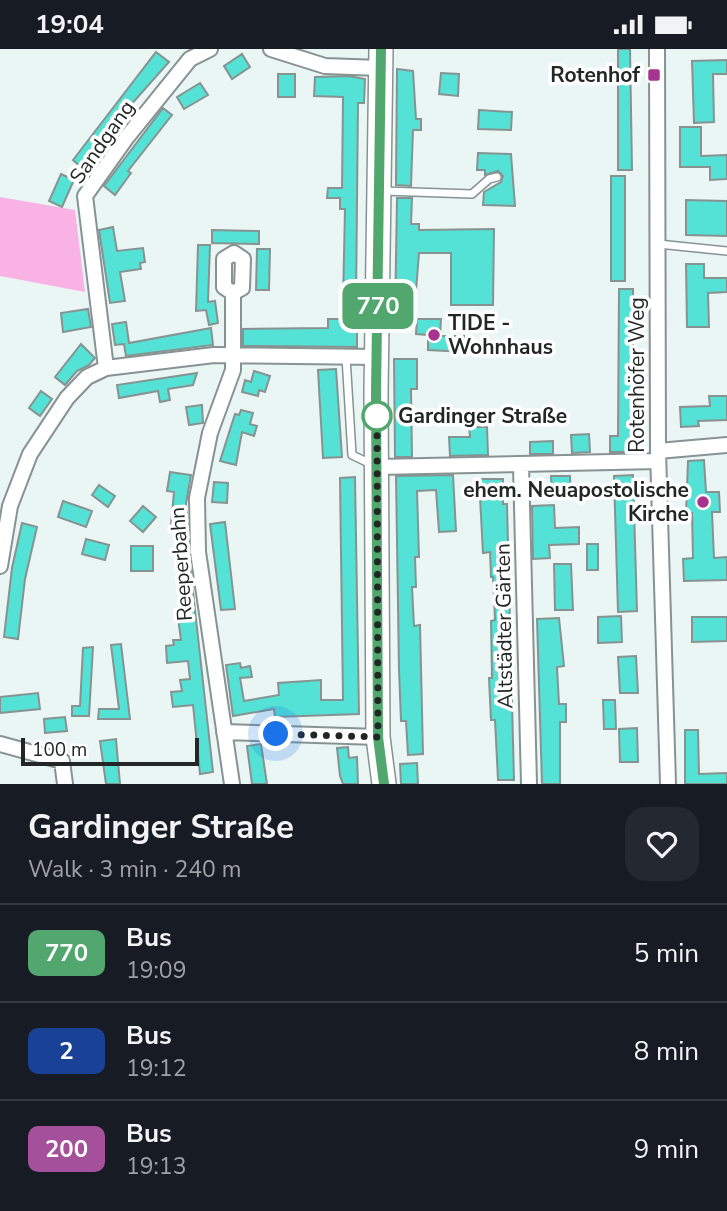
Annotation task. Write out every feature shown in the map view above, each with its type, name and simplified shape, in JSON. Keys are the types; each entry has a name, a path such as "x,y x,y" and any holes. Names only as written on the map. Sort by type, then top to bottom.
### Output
{"main road":[{"path":"380,59 377,357 378,737 384,784"}],"street":[{"name":"Sandgang","path":"106,368 85,196 127,137 190,59 210,49"},
{"path":"271,49 325,66 380,59"},
{"name":"Rotenhöfer Weg","path":"657,49 658,456 668,784"},
{"name":"Reeperbahn","path":"232,784 198,552 197,498 210,433 236,355 233,293"},
{"path":"0,566 10,506 30,454 67,398 88,377 106,368 215,355 377,357"},
{"path":"377,467 521,467 658,456 727,445"},
{"name":"Altstädter Gärten","path":"521,467 528,784"},
{"path":"224,732 378,737"},
{"path":"0,744 62,761 65,784"}],"lane":[{"path":"379,191 414,190 472,194 478,192 489,179 497,177"},
{"path":"658,244 727,251"},
{"path":"346,358 352,455 377,467"}],"shaded area":[{"path":"0,197 75,210 85,292 0,276"}],"building":[{"path":"618,49 630,49 632,170 618,170"},
{"path":"156,52 169,62 121,116 123,118 82,168 73,160"},
{"path":"242,54 250,67 232,79 224,66"},
{"path":"727,60 727,74 713,74 714,122 694,123 692,61"},
{"path":"397,69 413,71 416,119 421,119 421,130 413,130 411,186 396,185"},
{"path":"441,73 459,74 458,96 439,94"},
{"path":"278,74 295,74 295,97 278,97"},
{"path":"349,76 365,79 364,103 358,103 356,301 343,301 345,209 340,209 340,198 327,198 328,188 342,188 343,97 314,96 315,77"},
{"path":"200,83 208,95 184,109 177,97"},
{"path":"163,108 172,115 128,171 131,173 115,195 104,186"},
{"path":"479,110 512,112 511,130 478,129"},
{"path":"680,127 701,127 701,156 727,155 727,179 710,180 710,167 680,167"},
{"path":"478,153 511,154 515,206 483,205 484,192 501,182 503,176 498,171 485,175 485,170 477,170"},
{"path":"61,174 74,180 62,207 49,201"},
{"path":"611,176 625,176 625,281 611,281"},
{"path":"397,198 412,198 411,224 419,224 419,230 494,229 493,305 451,305 451,253 419,253 414,317 395,317"},
{"path":"686,200 727,201 727,236 686,235"},
{"path":"113,227 117,251 143,248 145,262 140,263 141,269 120,272 125,301 110,303 99,230"},
{"path":"212,230 259,231 259,244 212,243"},
{"path":"198,245 210,245 208,302 215,301 218,323 209,325 206,310 196,311"},
{"path":"257,249 270,249 269,290 256,290"},
{"path":"686,264 704,264 704,278 727,278 727,292 708,293 709,327 687,327"},
{"path":"619,289 633,289 633,452 610,452 610,436 618,436"},
{"path":"88,309 91,327 63,332 61,313"},
{"path":"328,319 357,319 357,347 243,346 243,329 328,328"},
{"name":"TIDE - Wohnhaus","path":"417,319 441,319 440,336 464,336 464,352 428,350 428,335 416,334"},
{"path":"126,322 129,343 211,328 213,345 126,356 124,344 115,345 112,324"},
{"path":"81,344 95,358 89,365 77,371 65,385 55,377"},
{"path":"394,359 417,359 417,389 411,389 412,457 395,457"},
{"path":"336,369 342,457 323,458 318,370"},
{"path":"254,371 270,376 265,392 259,390 258,396 242,392 245,380 251,382"},
{"path":"197,373 193,385 168,389 170,400 160,402 158,391 119,398 117,385"},
{"path":"41,391 52,399 40,416 29,408"},
{"path":"709,396 727,396 727,420 698,421 699,426 681,427 680,407 710,406"},
{"path":"202,405 203,423 189,425 186,407"},
{"path":"241,410 253,413 250,424 257,426 254,436 242,432 236,465 220,461 235,414 239,415"},
{"path":"469,427 487,427 488,455 450,456 449,437 470,437"},
{"path":"589,434 590,452 572,453 571,435"},
{"path":"553,441 553,454 530,454 530,442"},
{"path":"704,460 706,492 719,492 720,512 712,512 714,558 727,557 727,580 684,581 683,559 693,558 692,513 686,513 688,461"},
{"path":"170,472 191,475 186,504 188,526 171,524 174,492 167,491"},
{"path":"453,475 456,531 439,532 436,490 417,491 419,557 415,557 416,587 412,587 414,626 420,625 423,754 408,755 406,721 401,721 396,476"},
{"path":"633,475 637,611 618,612 614,476"},
{"path":"551,476 570,476 571,495 552,495"},
{"path":"355,477 359,714 275,717 274,709 233,716 226,665 240,663 241,668 250,666 252,677 240,678 244,701 279,695 278,683 321,680 321,700 343,700 340,478"},
{"path":"479,479 503,479 503,504 507,504 514,780 498,780 495,720 491,720 491,621 495,620 493,577 490,552 483,553"},
{"path":"214,482 228,483 227,503 212,502"},
{"path":"99,485 115,496 108,507 92,495"},
{"path":"63,501 92,511 86,527 58,517"},
{"path":"554,505 555,528 579,527 579,544 549,545 550,558 533,559 532,506"},
{"path":"143,506 156,517 143,532 130,521"},
{"path":"225,522 235,609 221,610 210,524"},
{"path":"22,523 37,527 25,579 18,639 4,637 12,568"},
{"path":"86,539 109,545 105,560 82,554"},
{"path":"587,544 598,544 598,570 587,570"},
{"path":"131,546 153,546 153,571 131,571"},
{"path":"188,547 213,772 200,774 193,705 173,707 171,692 182,691 180,680 190,679 188,661 167,663 166,646 174,645 173,640 181,640 177,610 182,609 177,548"},
{"path":"554,564 571,564 573,610 555,610"},
{"path":"621,616 622,642 598,643 598,617"},
{"path":"692,617 727,617 727,641 692,642"},
{"path":"559,618 564,666 557,667 559,704 566,704 566,722 560,722 560,784 542,784 537,619"},
{"path":"121,644 130,719 98,719 99,709 119,709 111,645"},
{"path":"93,647 89,716 72,716 72,706 80,706 83,648"},
{"path":"636,656 638,693 620,693 618,657"},
{"path":"38,693 40,709 0,713 0,697"},
{"path":"603,700 615,700 616,729 604,729"},
{"path":"65,717 67,731 45,733 44,719"},
{"path":"637,728 638,762 620,762 619,729"},
{"path":"685,730 698,730 699,774 727,773 727,784 685,784"},
{"path":"116,739 120,784 106,784 100,741"},
{"path":"261,744 267,784 252,784 247,746"},
{"path":"348,747 349,758 357,757 358,784 343,784 340,776 337,748"},
{"path":"417,763 418,784 401,784 400,764"}],"bus line":[{"name":"770","path":"381,49 376,392 378,737 384,784"}],"place":[{"name":"Rotenhof","path":"654,75"},
{"name":"TIDE - Wohnhaus","path":"434,335"},
{"name":"Gardinger Straße","path":"377,416"},
{"name":"ehem. Neuapostolische Kirche","path":"703,502"}],"route":[{"path":"276,734 378,737 377,416"}]}
